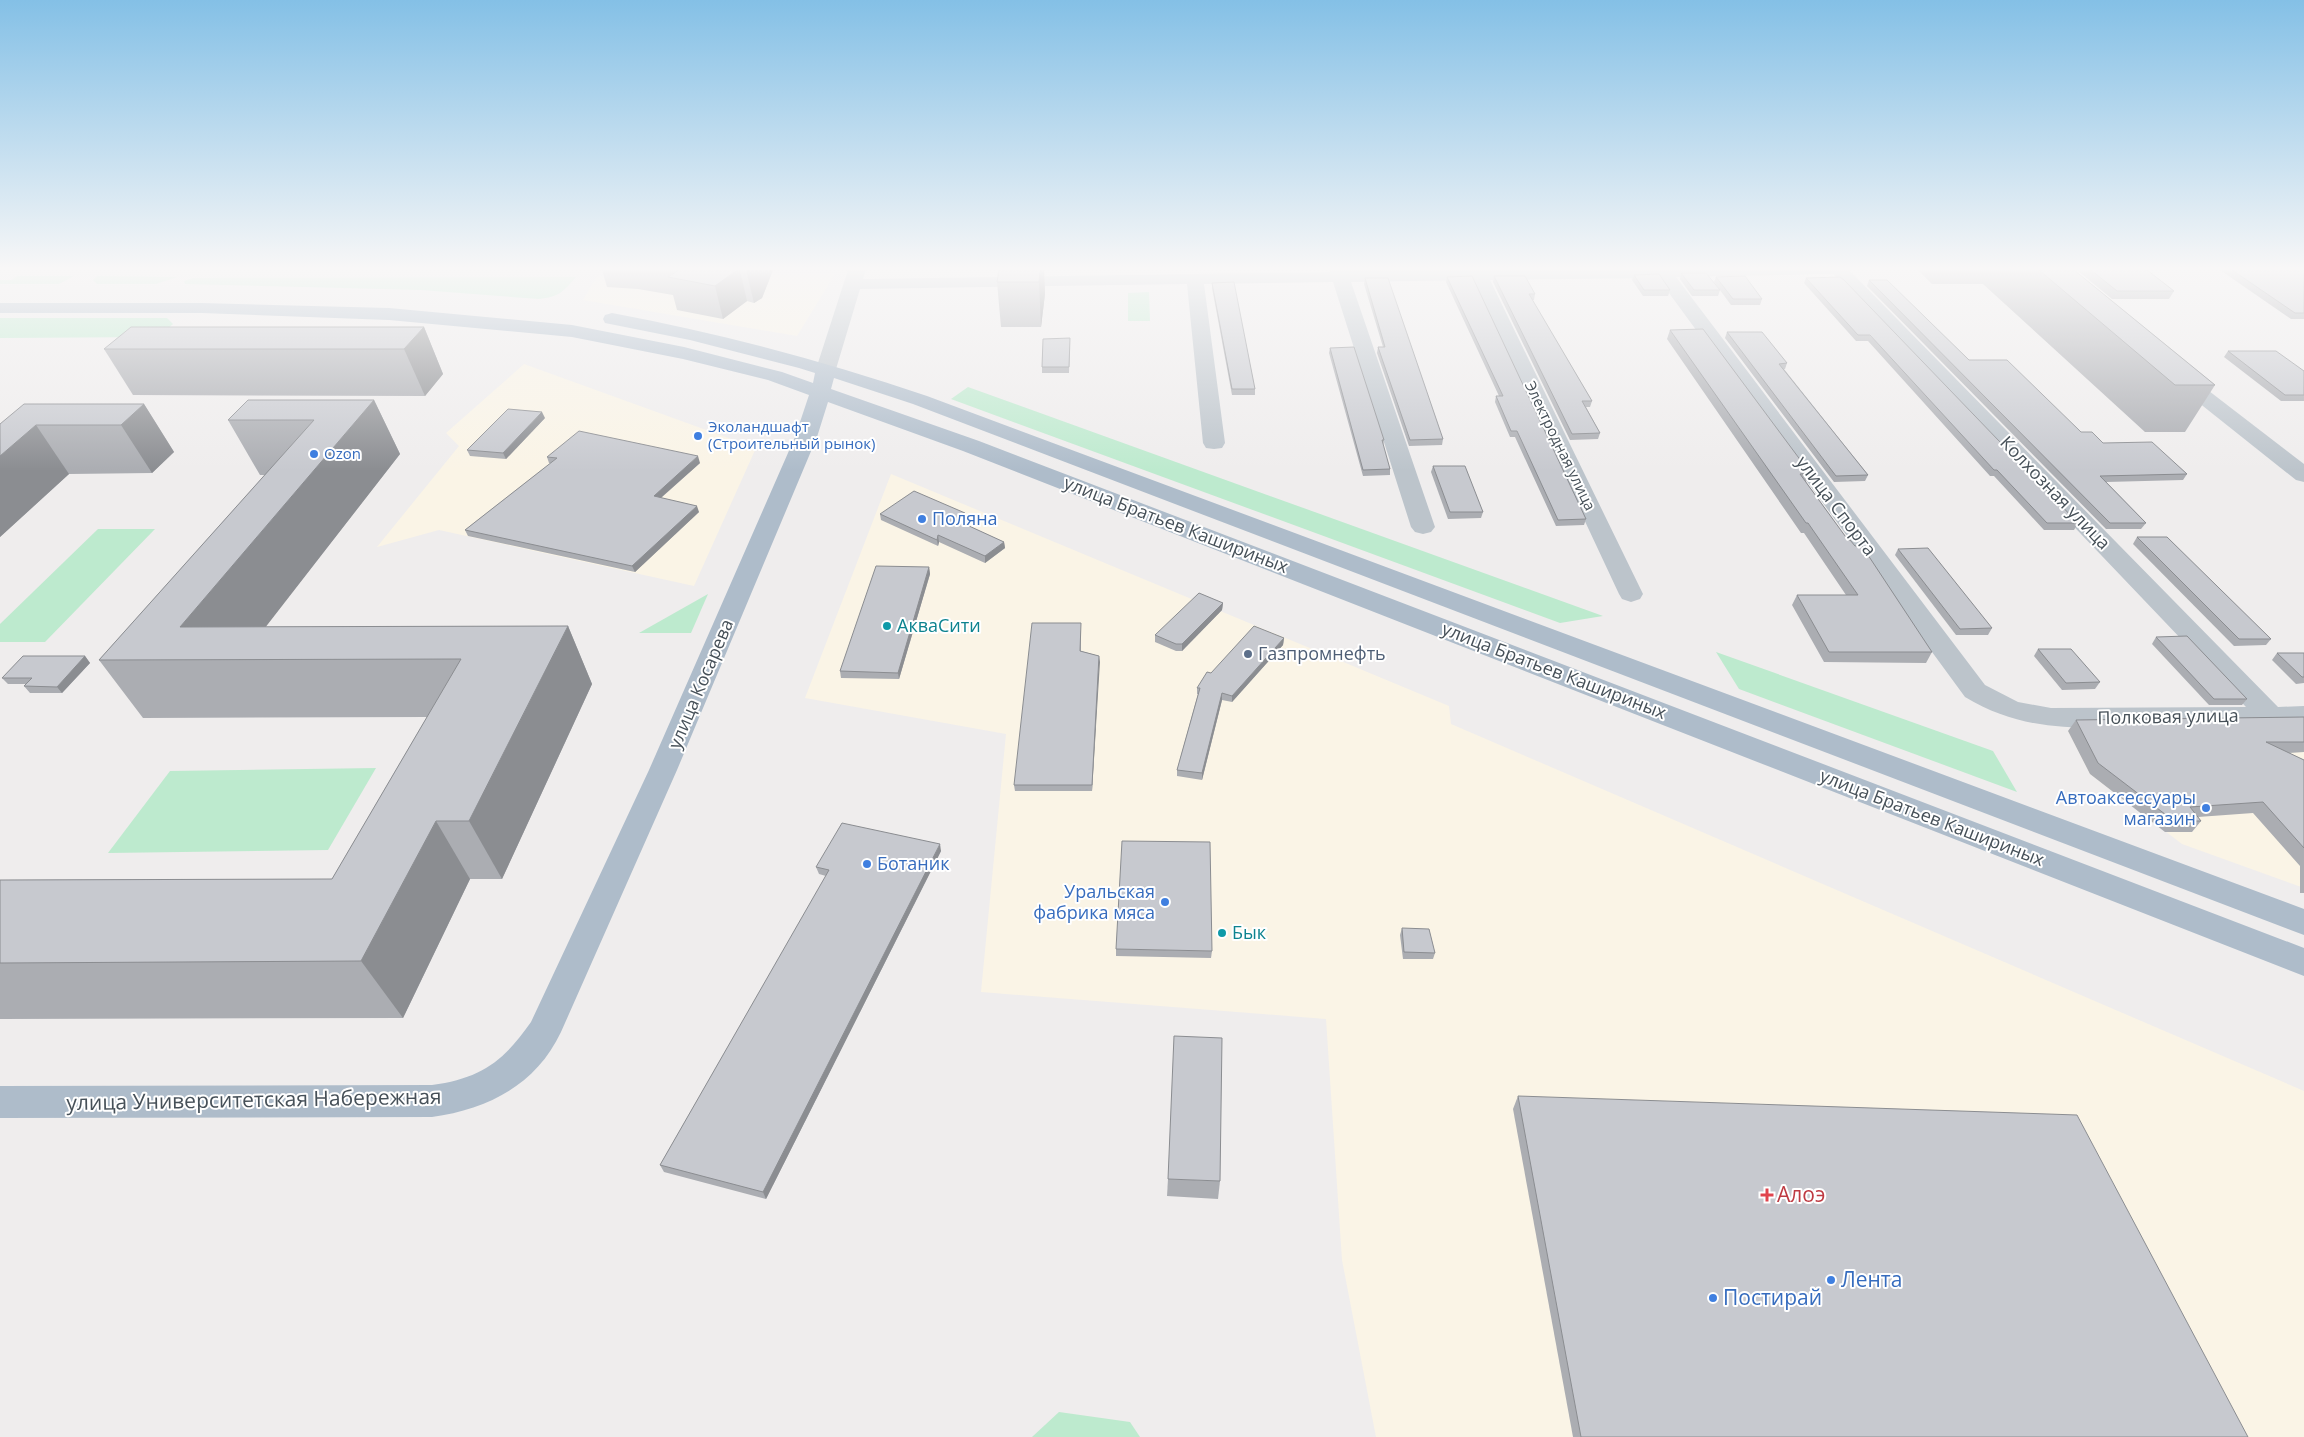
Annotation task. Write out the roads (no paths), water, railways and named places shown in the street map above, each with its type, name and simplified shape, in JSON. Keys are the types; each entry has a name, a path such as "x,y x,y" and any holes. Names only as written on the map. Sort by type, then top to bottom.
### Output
{"main road":[{"name":"улица Братьев Кашириных","path":"607,337 741,366 824,380 920,400 2304,922"},
{"name":"улица Братьев Кашириных","path":"705,337 824,380 909,422 2304,962"},
{"name":"улица Косарева","path":"503,1078 519,1066 532,1052 555,1009 717,647 806,436 824,380"},
{"name":"улица Университетская Набережная","path":"0,1102 432,1101 473,1093 503,1078"}],"street":[{"name":"улица Косарева","path":"824,380 837,337"},
{"path":"1202,337 1214,443"},
{"path":"1360,337 1423,527"},
{"name":"Электродная улица","path":"1508,337 1631,594"},
{"name":"улица Спорта","path":"1711,337 1975,691 1999,706 2031,716"},
{"name":"Колхозная улица","path":"1903,337 2272,716"},
{"path":"2165,366 2304,475"},
{"name":"Полковая улица","path":"2031,716 2065,718 2304,716"}],"place":[{"name":"Эколандшафт (Строительный рынок)","path":"698,436"},
{"name":"Ozon","path":"314,454"},
{"name":"Поляна","path":"922,519"},
{"name":"АкваСити","path":"887,626"},
{"name":"Газпромнефть","path":"1248,654"},
{"name":"Автоаксессуары магазин","path":"2206,808"},
{"name":"Ботаник","path":"867,864"},
{"name":"Уральская фабрика мяса","path":"1165,902"},
{"name":"Бык","path":"1222,933"},
{"name":"Алоэ","path":"1767,1195"},
{"name":"Лента","path":"1831,1280"},
{"name":"Постирай","path":"1713,1298"}]}
